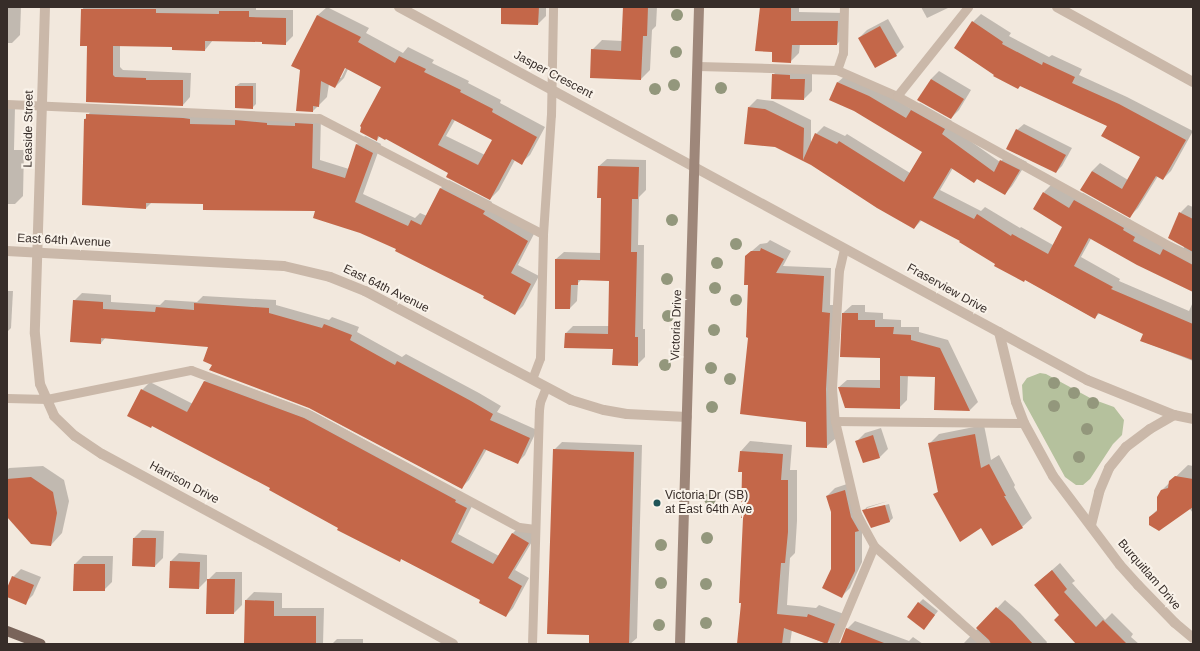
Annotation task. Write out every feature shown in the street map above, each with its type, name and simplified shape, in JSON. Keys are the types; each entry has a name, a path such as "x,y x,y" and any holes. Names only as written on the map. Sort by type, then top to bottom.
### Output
{"main road":[{"path":"7,631 41,644"}],"street":[{"name":"Leaside Street","path":"39,253 45,7"},
{"name":"Jasper Crescent","path":"399,7 695,167"},
{"name":"Victoria Drive","path":"680,644 699,7"},
{"path":"1057,7 1193,82"},
{"name":"Fraserview Drive","path":"695,167 1088,380 1174,415 1193,419"},
{"name":"East 64th Avenue","path":"7,251 284,266 330,277 366,291 571,400 604,410 627,414 687,417"},
{"name":"Harrison Drive","path":"39,253 35,334 40,384 54,416 75,436 102,454 454,644"},
{"name":"Burquitlam Drive","path":"999,332 1016,402 1024,423 1054,476 1138,585 1175,623 1193,638"},
{"path":"1091,525 1100,492 1109,468 1126,447 1144,433 1174,415"}],"lane":[{"path":"532,379 540,358 543,234 551,115 550,88 553,7"},
{"path":"837,70 843,53 844,7"},
{"path":"897,96 968,7"},
{"path":"698,66 837,70 897,96 1193,259"},
{"path":"7,104 319,118 543,234"},
{"path":"844,249 839,270 832,389 835,421 857,515 874,546 986,644"},
{"path":"7,398 47,399 191,370 306,413 519,527 535,529"},
{"path":"532,644 539,410 546,388"},
{"path":"835,421 1024,423"},
{"path":"833,644 874,546"}],"green space":[{"path":"1040,373 1046,374 1092,399 1114,407 1124,420 1122,435 1113,444 1090,479 1083,485 1076,485 1065,477 1023,400 1022,385 1027,378"}],"building":[{"path":"501,7 539,7 538,25 501,24"},
{"path":"623,7 648,7 647,36 643,36 641,80 590,78 591,49 621,51"},
{"path":"760,7 791,7 791,21 838,21 837,45 792,45 791,63 772,62 772,52 755,51"},
{"path":"81,9 156,9 156,13 219,14 219,11 249,11 249,17 286,18 286,45 262,44 262,42 205,41 205,51 172,50 172,47 113,46 113,75 115,77 146,78 146,80 183,80 183,106 86,102 87,46 80,46"},
{"path":"317,15 361,37 358,42 395,63 399,56 426,69 424,72 461,90 460,92 493,109 492,112 537,137 522,165 512,159 490,200 446,177 448,173 386,139 385,140 378,136 377,141 360,132 360,126 381,87 345,68 335,88 321,81 319,107 313,106 313,112 296,111 300,70 291,66","holes":["452,119 492,140 478,165 438,145"]},
{"path":"972,21 1003,42 1002,44 1042,65 1043,62 1075,77 1072,83 1119,104 1186,140 1163,180 1156,176 1130,218 1080,190 1092,171 1122,189 1140,157 1101,136 1107,126 1020,86 1018,89 993,76 994,75 954,48"},
{"path":"880,26 897,56 875,68 858,38"},
{"path":"772,74 790,75 790,79 805,79 804,100 771,99"},
{"path":"931,79 964,99 951,119 917,100"},
{"path":"837,82 869,96 906,118 911,110 945,129 942,134 994,172 1000,160 1020,170 1005,195 977,179 974,183 951,168 933,198 974,219 977,214 1011,236 1012,234 1048,254 1062,227 1033,209 1043,192 1069,208 1074,200 1124,228 1123,230 1135,237 1133,241 1160,255 1163,249 1193,265 1193,292 1137,265 1089,238 1074,266 1113,287 1111,289 1193,324 1193,360 1140,341 1143,334 1098,313 1095,319 1025,280 1024,282 994,266 995,264 959,242 960,241 920,220 914,229 877,208 811,165 775,147 744,144 748,107 765,109 804,128 803,160 815,133 837,144 839,141 904,182 922,152 854,111 829,100"},
{"path":"235,86 253,86 253,109 235,108"},
{"path":"86,114 183,118 190,119 190,124 235,125 235,120 267,123 267,125 295,126 295,123 313,124 312,168 345,178 356,144 373,153 355,202 408,226 411,220 421,225 440,188 485,211 483,214 528,241 511,273 531,284 515,315 483,298 484,296 395,251 396,249 360,233 313,218 315,211 203,210 203,204 146,203 146,209 82,205 84,119 86,119"},
{"path":"1016,129 1066,155 1056,173 1006,149"},
{"path":"598,166 639,167 638,199 632,199 631,252 637,252 635,337 638,337 638,366 612,365 613,349 564,348 565,333 608,334 609,281 578,280 578,285 571,285 570,309 555,309 555,259 600,260 601,198 597,198"},
{"path":"1179,212 1193,219 1193,252 1168,238"},
{"path":"761,248 784,259 776,273 824,276 822,312 830,313 826,389 827,448 806,447 806,422 740,414 748,338 746,337 748,285 744,285 745,256 751,251 760,251"},
{"path":"73,300 103,302 103,309 155,312 156,307 194,310 194,303 269,308 269,313 322,328 324,324 352,335 350,340 395,365 397,361 471,401 493,414 490,420 530,438 518,464 484,449 462,489 309,408 209,370 212,365 203,361 208,347 101,338 101,344 70,342"},
{"path":"842,313 858,313 858,320 875,320 875,327 894,327 893,334 911,335 911,340 940,348 970,411 934,410 935,377 900,376 900,409 845,408 838,387 880,388 880,358 840,357"},
{"path":"204,381 304,418 456,500 455,502 467,508 451,542 493,564 512,533 529,543 508,578 522,586 506,617 479,603 480,600 401,559 400,562 337,530 338,528 269,490 270,488 152,426 151,428 127,416 141,389 187,412"},
{"path":"975,434 981,468 989,464 1006,496 1004,496 1023,528 992,546 981,528 960,542 933,494 938,492 928,443"},
{"path":"873,435 880,458 863,463 855,441"},
{"path":"553,449 634,452 629,644 589,644 589,635 547,634"},
{"path":"740,451 783,454 781,480 788,480 788,532 785,563 781,563 777,614 807,617 808,614 835,624 827,644 784,628 782,644 737,644 741,603 739,603 743,518 741,518 742,472 738,472"},
{"path":"1175,476 1193,479 1193,507 1159,531 1149,525 1149,517 1157,511 1157,497 1161,490 1168,488 1169,481"},
{"path":"31,477 53,492 57,513 51,546 31,544 7,517 7,479"},
{"path":"845,490 851,517 859,531 855,532 855,571 842,598 822,588 831,569 831,512 826,496"},
{"path":"885,505 890,522 871,528 862,510"},
{"path":"133,538 156,538 155,567 132,566"},
{"path":"170,561 200,562 199,589 169,588"},
{"path":"74,564 105,564 105,591 73,591"},
{"path":"1052,570 1067,589 1064,592 1096,627 1103,620 1127,644 1076,644 1054,620 1059,615 1034,585"},
{"path":"12,576 34,585 26,605 7,597 7,588"},
{"path":"207,579 235,579 234,614 206,614"},
{"path":"245,600 274,601 274,616 316,616 316,644 244,643"},
{"path":"918,602 935,615 924,630 907,617"},
{"path":"996,607 1012,621 1033,644 991,644 989,640 976,628"},
{"path":"846,628 884,643 840,644"}],"place":[{"name":"Victoria Dr (SB) at East 64th Ave","path":"657,503"}]}
